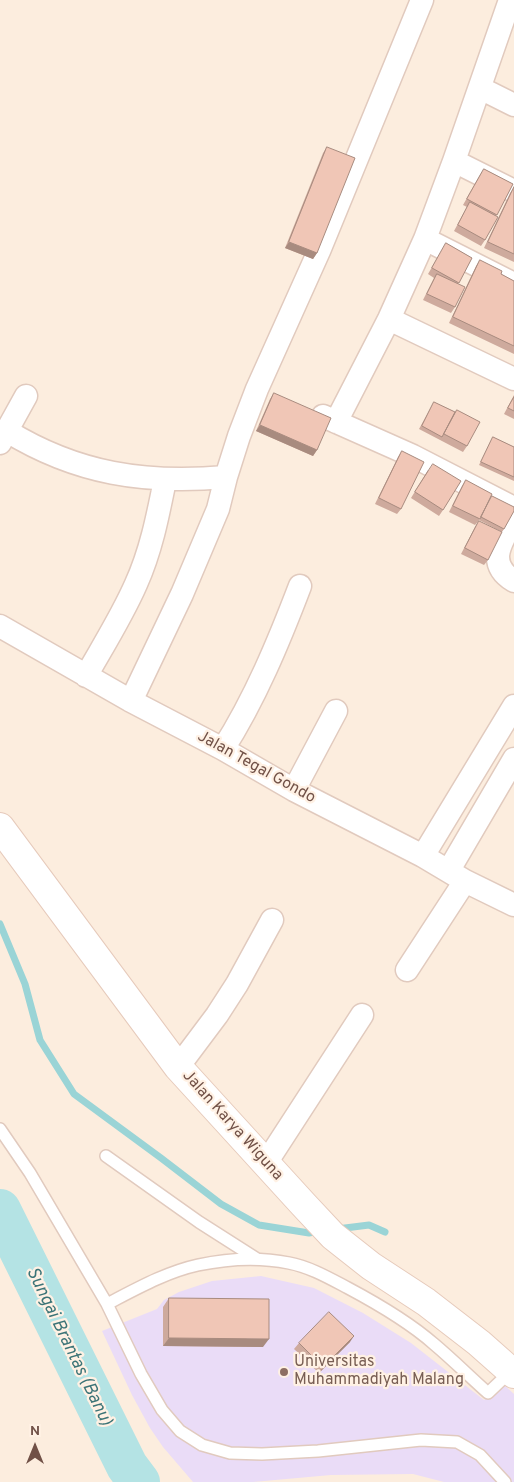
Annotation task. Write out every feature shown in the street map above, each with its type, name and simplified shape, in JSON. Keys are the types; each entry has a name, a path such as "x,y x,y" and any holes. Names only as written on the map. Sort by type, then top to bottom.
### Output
{"main road":[{"name":"Jalan Karya Wiguna","path":"0,827 178,1067 326,1229 371,1266 426,1302 479,1343 512,1373"}],"street":[{"path":"131,701 189,577 218,509 239,436 264,392 319,251 422,0"},
{"path":"336,422 389,320 425,239 510,9"},
{"path":"480,88 514,105"},
{"path":"454,161 514,191"},
{"path":"425,239 514,284"},
{"path":"389,320 514,379"},
{"path":"26,396 5,427 29,444 58,458 90,469 165,480 197,480 226,477"},
{"path":"303,408 414,456 514,508"},
{"path":"86,676 136,584 157,520 165,480"},
{"path":"514,518 499,548 497,559 501,569 514,581"},
{"path":"223,749 235,730 281,637 300,586"},
{"name":"Jalan Tegal Gondo","path":"0,626 86,676 223,749 294,790 514,905"},
{"path":"423,856 514,706"},
{"path":"294,790 336,711"},
{"path":"407,970 457,875 514,759"},
{"path":"178,1067 217,1015 237,984 272,920"},
{"path":"266,1163 362,1016"}],"lane":[{"path":"0,1129 30,1173 107,1304 141,1374 162,1410 180,1431 202,1445 230,1453 262,1454 318,1451 421,1440 457,1442 480,1455 505,1482"},
{"path":"106,1156 199,1222 258,1260"},
{"path":"107,1304 150,1282 197,1265 227,1260 258,1260 288,1263 316,1271 399,1319 434,1343 488,1393 512,1373"}],"shaded area":[{"name":"Universitas Muhammadiyah Malang","path":"261,1276 314,1288 363,1313 411,1343 484,1400 503,1384 514,1394 514,1482 444,1482 413,1474 331,1475 253,1482 193,1482 163,1447 150,1428 102,1331 157,1309 164,1300 179,1292 212,1281"}],"building":[{"path":"327,147 355,158 317,253 289,242"},
{"path":"484,169 513,184 497,215 467,199"},
{"path":"514,187 514,254 488,242"},
{"path":"470,202 498,217 485,240 458,225"},
{"path":"446,243 472,258 459,283 432,268"},
{"path":"480,260 502,271 501,274 514,281 514,346 453,317"},
{"path":"437,274 465,287 455,307 427,294"},
{"path":"274,393 331,418 317,450 260,425"},
{"path":"514,397 514,411 508,408"},
{"path":"434,402 455,412 442,437 422,426"},
{"path":"457,410 480,422 467,446 444,434"},
{"path":"493,437 514,447 514,477 481,462"},
{"path":"402,451 424,462 401,509 379,498"},
{"path":"433,464 461,481 443,510 415,492"},
{"path":"466,480 492,494 480,519 453,506"},
{"path":"492,496 514,507 514,511 504,529 481,517"},
{"path":"479,521 502,532 488,560 465,548"},
{"path":"169,1298 269,1299 269,1339 169,1338"},
{"path":"329,1312 354,1336 323,1367 299,1343"}],"waterway":[{"path":"0,924 25,984 40,1040 74,1094 221,1204 259,1225 309,1233 319,1231"},
{"name":"Sungai Brantas (Banu)","path":"0,1210 127,1466 139,1482"},
{"path":"337,1229 369,1225 385,1232"}],"place":[{"name":"Universitas Muhammadiyah Malang","path":"284,1372"}]}
